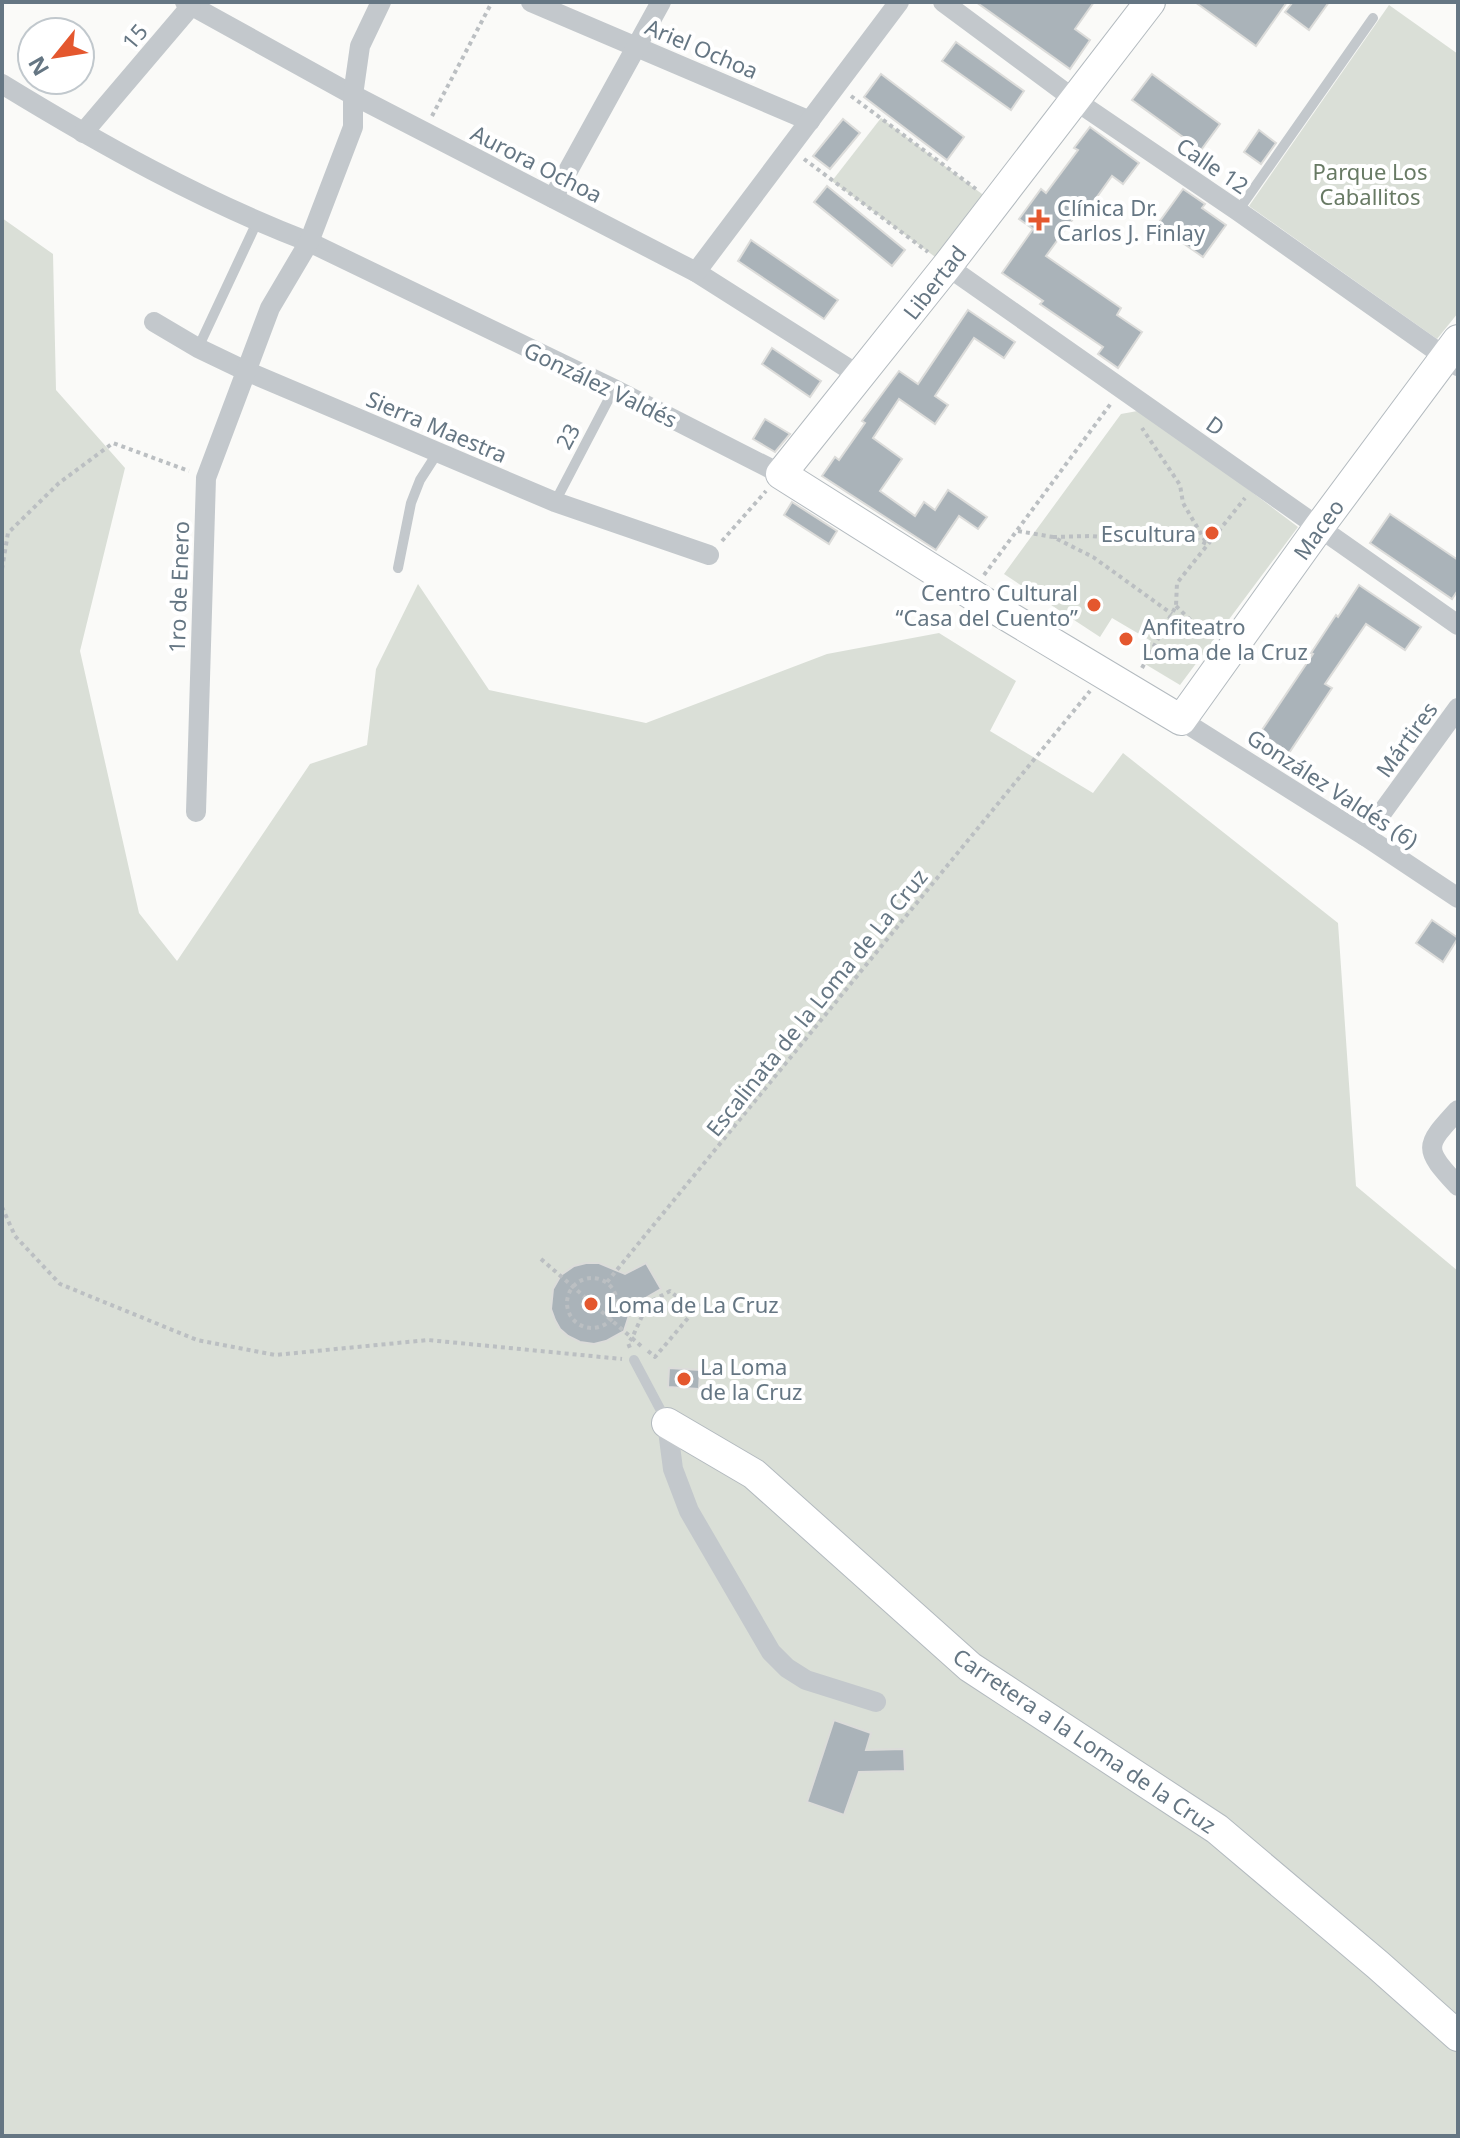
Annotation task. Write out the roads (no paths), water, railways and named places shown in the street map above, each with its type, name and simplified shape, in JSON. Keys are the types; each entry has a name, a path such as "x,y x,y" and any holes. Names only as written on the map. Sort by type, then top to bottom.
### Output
{"street":[{"name":"1ro de Enero","path":"196,812 206,478 270,308 309,242 353,127 353,95 360,46 381,2"},
{"name":"Ariel Ochoa","path":"531,2 810,121"},
{"path":"553,198 661,2"},
{"path":"696,272 899,2"},
{"name":"Calle 12","path":"943,2 1075,100 1454,354"},
{"name":"Libertad","path":"781,474 947,266 1150,2"},
{"name":"Aurora Ochoa","path":"188,4 353,95 696,272 860,376"},
{"name":"15","path":"83,133 188,4"},
{"name":"González Valdés","path":"2,84 83,133 257,222 309,242 614,389 781,474 971,594 1181,720"},
{"name":"D","path":"947,266 1458,625"},
{"name":"Sierra Maestra","path":"154,322 246,371 555,502 709,555"},
{"name":"Maceo","path":"1181,720 1319,527 1454,354"},
{"name":"Mártires","path":"1365,836 1458,708"},
{"name":"González Valdés (6)","path":"1181,720 1458,898"},
{"path":"1458,1110 1432,1142 1434,1156 1458,1186"},
{"path":"667,1423 673,1469 689,1511 771,1652 787,1668 806,1680 876,1702"},
{"name":"Carretera a la Loma de la Cruz","path":"667,1423 754,1474 970,1667 1217,1829 1458,2036"}],"lane":[{"path":"1238,211 1373,18"},
{"path":"198,348 257,222"},
{"name":"23","path":"555,502 614,389"},
{"path":"398,568 411,503 420,480 438,452"},
{"path":"634,1360 667,1423"}],"place":[{"name":"Clínica Dr. Carlos J. Finlay","path":"1039,220"},
{"name":"Escultura","path":"1212,533"},
{"name":"Centro Cultural “Casa del Cuento”","path":"1094,605"},
{"name":"Anfiteatro Loma de la Cruz","path":"1126,639"},
{"name":"Loma de La Cruz","path":"591,1304"},
{"name":"La Loma de la Cruz","path":"684,1379"}],"park label":[{"name":"Parque Los Caballitos","path":"1370,184"}]}
